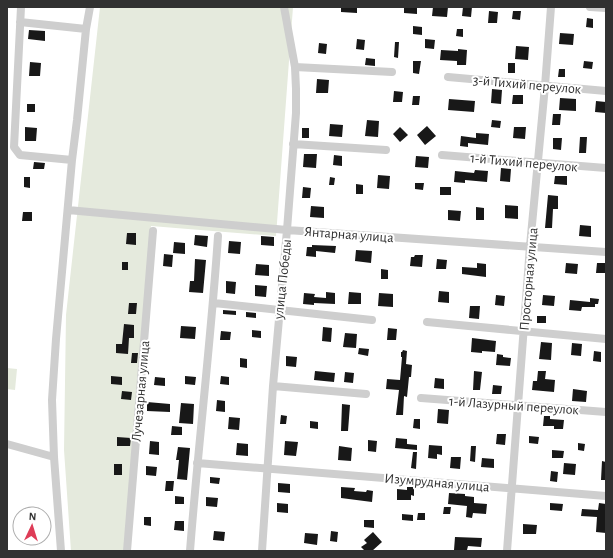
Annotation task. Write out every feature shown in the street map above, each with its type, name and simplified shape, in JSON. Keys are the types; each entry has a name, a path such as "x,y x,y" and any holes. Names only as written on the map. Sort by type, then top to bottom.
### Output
{"street":[{"path":"21,7 14,147 20,155 72,160"},
{"path":"61,551 54,457 52,392 72,160 86,29 90,7"},
{"name":"улица Победы","path":"262,551 273,386 287,230 296,88 295,67 284,7"},
{"name":"Просторная улица","path":"507,551 530,246 546,86 552,7"},
{"path":"590,7 606,8"},
{"path":"20,22 86,29"},
{"path":"295,67 392,72"},
{"name":"3-й Тихий переулок","path":"448,77 606,91"},
{"path":"293,144 386,150"},
{"name":"1-й Тихий переулок","path":"442,155 606,168"},
{"name":"Янтарная улица","path":"68,210 287,230 606,252"},
{"name":"Лучезарная улица","path":"127,551 153,231"},
{"path":"190,551 197,463 214,303 218,236"},
{"path":"214,303 372,320"},
{"path":"427,322 606,339"},
{"path":"273,386 366,394"},
{"name":"1-й Лазурный переулок","path":"421,398 606,412"},
{"path":"7,444 54,457"},
{"name":"Изумрудная улица","path":"197,463 606,496"}],"shaded area":[{"path":"100,7 293,7 276,236 151,226 127,551 71,551 64,450 66,315"},
{"path":"7,368 17,369 15,390 7,389"}],"building":[{"path":"341,7 357,7 357,13 341,12"},
{"path":"404,7 417,7 417,14 404,13"},
{"path":"433,7 448,7 447,17 432,16"},
{"path":"463,7 472,7 471,17 462,16"},
{"path":"489,11 498,12 497,23 488,23"},
{"path":"513,11 521,11 520,20 512,19"},
{"path":"587,18 593,19 593,28 586,27"},
{"path":"413,26 422,27 422,35 413,34"},
{"path":"457,29 463,29 463,37 456,36"},
{"path":"29,30 45,31 45,41 28,39"},
{"path":"560,33 574,34 573,45 559,44"},
{"path":"357,39 365,40 364,50 356,49"},
{"path":"425,39 435,40 434,49 425,48"},
{"path":"395,42 399,42 398,58 394,57"},
{"path":"319,43 327,44 326,54 318,53"},
{"path":"516,46 529,47 528,60 515,59"},
{"path":"458,49 467,50 466,65 457,65 457,61 440,60 441,50 458,51"},
{"path":"366,58 375,59 375,66 365,65"},
{"path":"413,61 421,61 419,74 413,73"},
{"path":"584,61 593,62 592,69 583,68"},
{"path":"30,62 41,63 40,76 29,76"},
{"path":"508,63 515,63 515,73 508,73"},
{"path":"559,69 565,69 565,77 558,77"},
{"path":"317,79 329,80 328,93 316,93"},
{"path":"492,89 502,90 501,104 491,103"},
{"path":"394,91 403,92 402,102 393,102"},
{"path":"513,95 523,95 523,104 512,104"},
{"path":"413,96 420,96 419,105 412,105"},
{"path":"560,98 576,99 576,111 559,110"},
{"path":"449,99 475,101 474,112 448,110"},
{"path":"596,101 606,102 606,113 595,112"},
{"path":"27,104 35,104 35,112 27,112"},
{"path":"553,114 561,114 560,125 552,125"},
{"path":"367,120 379,121 378,137 365,136"},
{"path":"492,120 501,121 500,128 491,127"},
{"path":"330,124 343,125 342,137 329,136"},
{"path":"427,126 436,136 425,145 417,135"},
{"path":"25,127 37,128 36,141 25,141"},
{"path":"400,127 408,135 400,142 393,134"},
{"path":"514,127 526,127 525,139 513,138"},
{"path":"302,128 309,128 309,138 302,138"},
{"path":"476,133 489,134 488,145 468,143 468,147 460,146 461,136 476,138"},
{"path":"580,137 587,137 586,153 579,153"},
{"path":"553,138 562,138 561,150 553,149"},
{"path":"304,154 317,154 316,168 303,167"},
{"path":"334,155 342,156 342,166 333,165"},
{"path":"416,156 429,157 428,168 415,167"},
{"path":"34,162 45,163 44,169 33,169"},
{"path":"501,168 511,169 510,182 500,181"},
{"path":"475,170 488,171 487,182 465,180 465,183 454,182 455,171 474,173"},
{"path":"378,175 390,176 389,189 377,188"},
{"path":"555,176 567,176 567,185 554,184"},
{"path":"24,177 30,177 30,188 24,187"},
{"path":"330,177 335,178 334,185 329,185"},
{"path":"415,183 424,183 423,190 415,189"},
{"path":"356,184 363,185 363,194 356,194"},
{"path":"303,187 311,188 310,198 302,198"},
{"path":"440,187 451,187 451,195 440,195"},
{"path":"548,195 558,196 558,209 553,209 552,228 545,228"},
{"path":"505,205 518,206 518,219 505,218"},
{"path":"311,206 324,207 324,218 310,217"},
{"path":"476,207 484,208 484,220 476,220"},
{"path":"448,210 461,211 460,221 448,220"},
{"path":"23,212 32,212 32,221 22,221"},
{"path":"580,225 591,226 591,237 579,236"},
{"path":"127,233 136,233 136,245 126,244"},
{"path":"195,235 208,236 207,247 194,245"},
{"path":"261,236 274,237 274,246 261,245"},
{"path":"229,241 241,242 240,254 228,253"},
{"path":"174,242 185,243 185,254 173,253"},
{"path":"312,245 336,246 335,253 316,251 316,257 306,256 307,247 312,247"},
{"path":"356,250 372,251 371,263 355,261"},
{"path":"164,254 173,255 172,267 163,266"},
{"path":"415,255 423,255 422,267 410,266 411,257 414,257"},
{"path":"195,259 206,260 203,293 189,292 190,281 194,281"},
{"path":"437,259 447,260 446,269 436,269"},
{"path":"122,262 128,262 128,270 122,270"},
{"path":"477,263 486,264 486,277 462,274 462,267 477,268"},
{"path":"566,263 578,264 577,274 565,273"},
{"path":"597,263 606,263 606,273 596,273"},
{"path":"256,264 269,265 269,276 255,275"},
{"path":"381,269 388,270 388,279 381,279"},
{"path":"226,281 236,282 235,294 226,293"},
{"path":"255,285 267,286 266,297 255,296"},
{"path":"439,291 449,292 449,303 438,302"},
{"path":"326,292 335,293 335,304 303,304 304,293 315,294 314,297 326,298"},
{"path":"349,292 361,293 361,304 348,304"},
{"path":"379,293 393,294 393,307 378,306"},
{"path":"496,295 505,296 504,306 495,305"},
{"path":"543,295 555,296 554,306 542,305"},
{"path":"590,298 599,299 598,304 595,304 595,307 582,307 581,311 569,310 570,300 590,302"},
{"path":"129,303 137,303 136,314 128,314"},
{"path":"470,306 480,306 479,319 469,318"},
{"path":"223,310 236,311 236,315 223,314"},
{"path":"246,312 256,313 256,318 246,317"},
{"path":"537,316 546,316 546,323 537,323"},
{"path":"124,324 134,325 134,338 129,338 128,354 116,353 116,344 122,344"},
{"path":"181,326 196,327 195,339 180,338"},
{"path":"323,327 332,328 331,342 322,341"},
{"path":"388,328 397,329 396,340 387,340"},
{"path":"252,330 261,331 261,338 252,337"},
{"path":"221,331 231,332 230,340 220,340"},
{"path":"345,333 357,334 356,348 343,347"},
{"path":"472,338 496,341 495,352 471,352"},
{"path":"541,342 552,343 551,360 539,359"},
{"path":"572,343 582,344 581,356 571,355"},
{"path":"359,348 369,349 368,356 358,354"},
{"path":"403,350 407,351 406,364 412,365 411,377 409,377 407,397 404,396 403,415 396,415 399,390 386,389 387,379 400,380 401,352"},
{"path":"594,351 601,352 601,362 593,361"},
{"path":"132,353 138,353 137,363 131,363"},
{"path":"497,354 503,355 503,357 511,358 510,366 496,365"},
{"path":"286,356 297,357 296,367 286,366"},
{"path":"240,358 247,359 247,368 240,367"},
{"path":"315,371 335,373 334,382 314,380"},
{"path":"474,371 482,372 480,390 473,390"},
{"path":"538,371 546,371 545,379 555,380 554,392 532,390 533,381 537,381"},
{"path":"345,372 354,373 353,383 344,382"},
{"path":"111,376 122,377 122,385 111,384"},
{"path":"185,376 196,377 195,385 185,384"},
{"path":"221,376 229,377 229,385 220,384"},
{"path":"155,377 165,378 165,386 154,385"},
{"path":"435,378 444,379 444,389 434,388"},
{"path":"493,385 502,386 501,394 492,394"},
{"path":"573,389 587,391 586,402 572,401"},
{"path":"122,391 132,392 131,400 121,399"},
{"path":"217,400 225,401 225,412 216,411"},
{"path":"147,402 170,404 170,412 147,411"},
{"path":"181,403 194,404 193,424 179,423"},
{"path":"342,404 350,405 348,431 341,431"},
{"path":"438,409 449,410 448,424 437,423"},
{"path":"281,415 287,416 286,424 280,424"},
{"path":"544,416 550,416 550,419 564,420 563,429 554,429 554,426 543,426"},
{"path":"229,417 240,418 239,430 228,429"},
{"path":"414,419 420,419 420,429 413,428"},
{"path":"310,421 318,422 318,429 310,428"},
{"path":"172,426 182,427 182,435 171,435"},
{"path":"497,434 506,434 505,445 496,444"},
{"path":"529,436 539,437 538,444 529,443"},
{"path":"117,437 131,438 130,446 117,446"},
{"path":"396,438 407,439 407,444 417,445 417,450 395,448"},
{"path":"368,440 377,441 376,452 368,451"},
{"path":"150,441 159,442 159,455 149,454"},
{"path":"285,441 298,442 296,456 284,455"},
{"path":"237,443 248,444 248,456 236,455"},
{"path":"578,443 585,444 584,451 578,450"},
{"path":"429,445 442,446 442,455 437,454 437,459 428,458"},
{"path":"339,446 352,448 351,461 338,460"},
{"path":"471,446 476,446 475,462 470,461"},
{"path":"178,447 190,448 187,480 177,479 179,460 176,460"},
{"path":"552,450 564,451 563,458 552,458"},
{"path":"413,452 417,452 416,469 411,468"},
{"path":"451,457 461,457 460,469 450,468"},
{"path":"482,458 494,459 494,468 481,467"},
{"path":"602,461 606,462 606,480 601,480"},
{"path":"564,463 576,464 575,475 563,474"},
{"path":"114,464 122,464 122,475 114,475"},
{"path":"146,466 157,467 156,476 146,475"},
{"path":"551,471 558,472 557,482 550,481"},
{"path":"210,477 220,478 219,484 210,483"},
{"path":"166,481 174,481 173,491 165,491"},
{"path":"278,483 290,484 290,493 278,492"},
{"path":"341,487 355,488 354,491 373,491 372,502 341,498"},
{"path":"407,487 414,487 414,496 411,495 411,500 397,500 397,489 407,490"},
{"path":"449,493 465,494 465,496 474,497 474,503 487,504 486,514 473,513 472,518 466,517 467,506 448,504"},
{"path":"175,496 184,497 184,504 175,504"},
{"path":"206,497 218,498 217,507 206,506"},
{"path":"277,503 288,504 288,513 277,512"},
{"path":"550,503 563,504 562,511 550,510"},
{"path":"599,503 606,504 606,533 596,532 597,517 581,516 582,509 598,510"},
{"path":"444,507 451,507 450,514 443,514"},
{"path":"418,513 425,513 425,520 417,520"},
{"path":"402,514 413,515 413,521 402,520"},
{"path":"144,517 151,517 151,526 144,525"},
{"path":"364,520 374,520 374,528 364,527"},
{"path":"175,521 184,521 184,531 174,530"},
{"path":"523,524 537,525 536,534 523,534"},
{"path":"214,531 225,532 224,541 213,540"},
{"path":"331,531 338,532 337,542 330,541"},
{"path":"373,532 382,542 372,551 365,551 361,547 367,543 364,540"},
{"path":"305,533 318,534 317,545 304,543"},
{"path":"455,537 482,538 481,547 468,546 467,550 454,550"}]}
